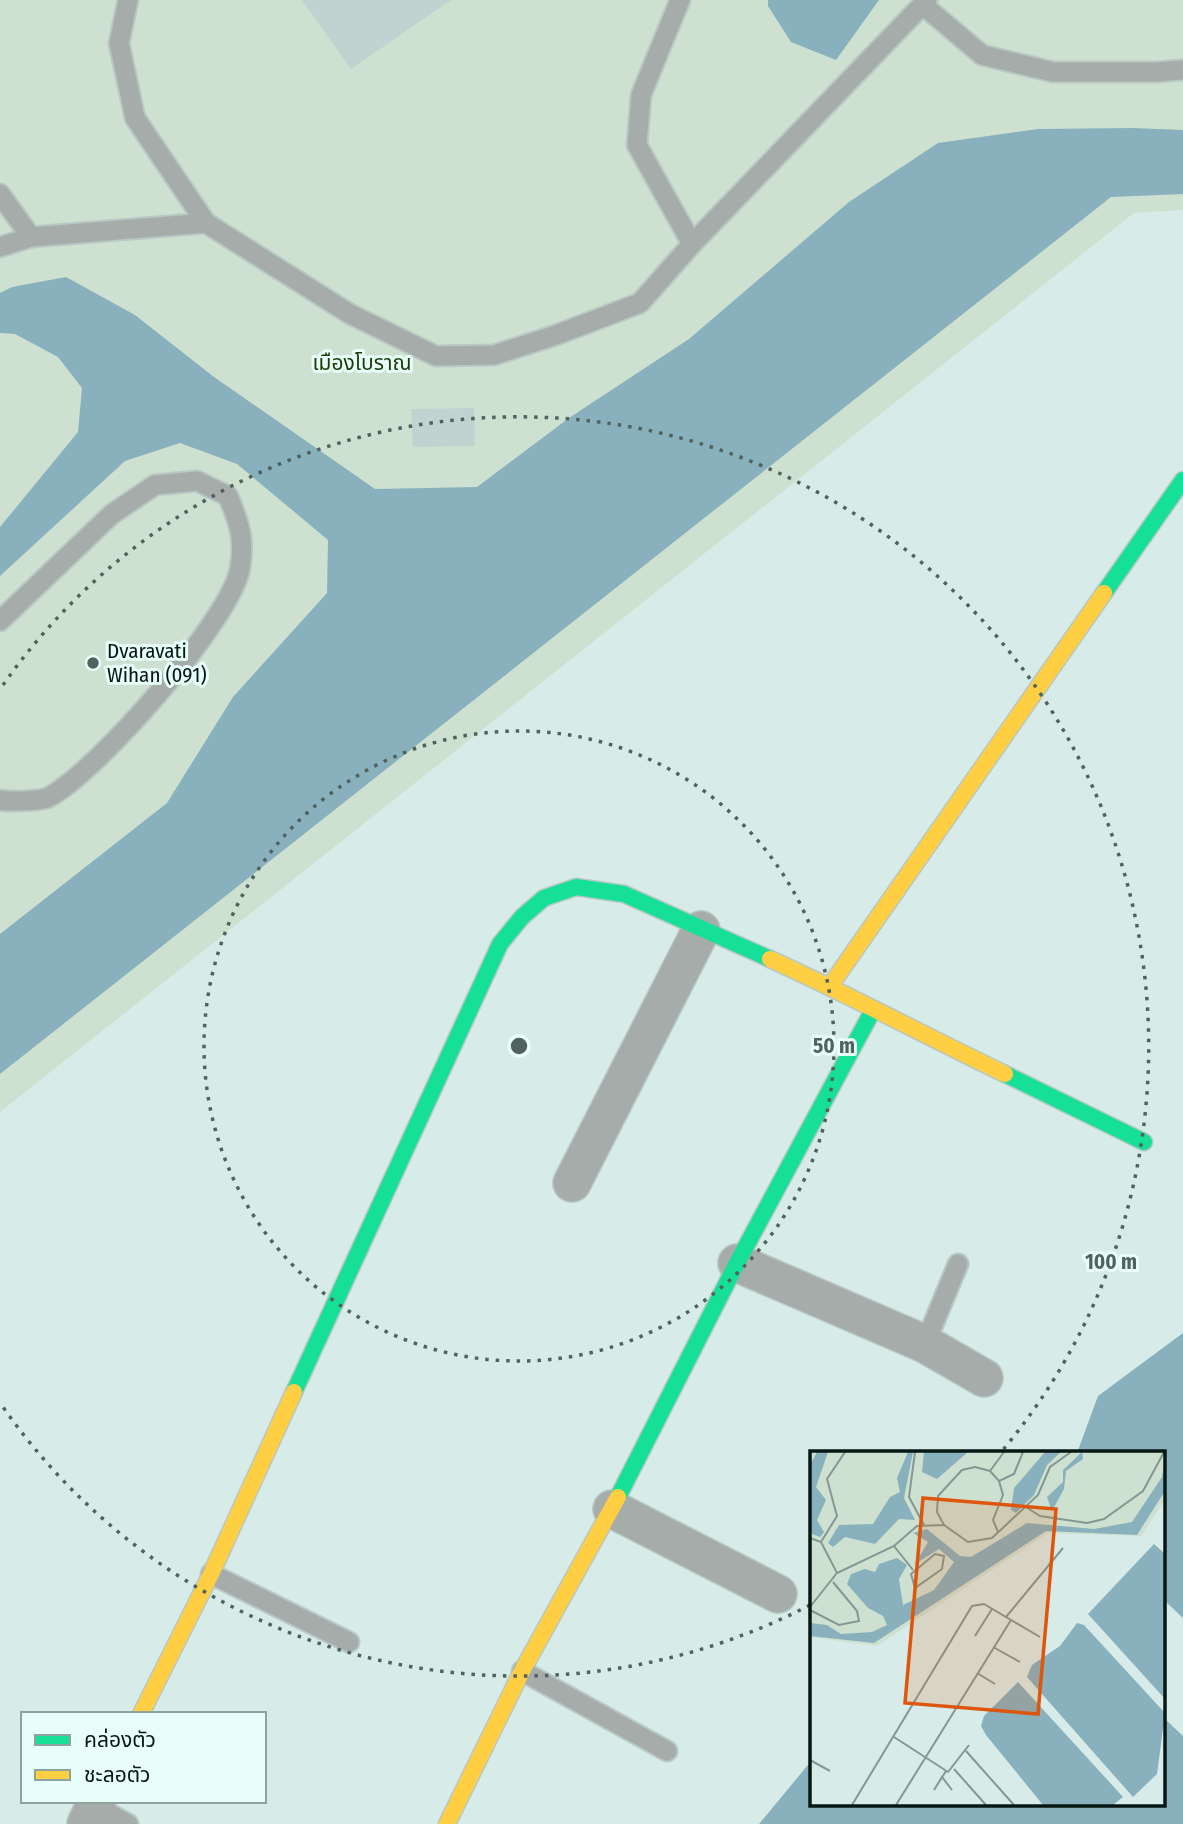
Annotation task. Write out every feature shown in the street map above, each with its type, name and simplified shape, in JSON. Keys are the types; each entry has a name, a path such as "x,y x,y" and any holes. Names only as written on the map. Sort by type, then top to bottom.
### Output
{"street":[{"path":"830,986 1183,480"},
{"path":"142,1712 211,1574 500,944 522,917 544,898 576,887 624,894 830,986 873,1010 1144,1142"},
{"path":"572,1183 701,930"},
{"path":"447,1824 522,1671 612,1508 737,1263 873,1010"},
{"path":"737,1263 925,1344 984,1378"},
{"path":"612,1508 778,1594"}],"lane":[{"path":"128,0 119,43 135,118 206,223 350,314 436,356 494,355 640,303 692,244 925,3 982,55 1053,72 1183,70"},
{"path":"680,0 641,95 637,145 692,244"},
{"path":"0,194 31,237"},
{"path":"0,247 31,237 206,223"},
{"path":"0,621 112,514 155,485 197,481 228,496 242,530 240,570 220,613 153,700 88,768 46,799 0,800"},
{"path":"925,1344 958,1264"},
{"path":"211,1574 349,1642"},
{"path":"522,1671 667,1752"},
{"path":"93,1811 128,1824"}],"green space":[{"name":"เมืองโบราณ","path":"0,0 1183,0 1183,210 1134,213 0,1112"}],"water":[{"path":"768,0 879,0 836,60 791,42 768,6"},
{"path":"1038,129 1183,130 1183,194 1111,197 0,1074 0,934 167,803 233,697 327,593 328,540 237,464 180,443 125,461 0,576 0,527 78,432 82,388 58,357 15,334 0,333 0,293 12,287 66,277 135,315 214,377 375,489 477,487 569,418 689,339 849,202 938,143"},
{"path":"1183,1333 1183,1618 1166,1602 1166,1451 1078,1451 1098,1396"},
{"path":"1166,1720 1183,1736 1183,1824 759,1824 810,1762 810,1806 1166,1806"}],"building":[{"path":"302,0 451,0 351,69"},
{"path":"474,408 475,446 413,447 411,409"}],"traffic: fast":[{"path":"1104,593 1183,480"},
{"path":"294,1392 500,944 522,917 544,898 576,887 624,894 770,959"},
{"path":"618,1497 737,1263 873,1010"},
{"path":"1005,1074 1144,1142"}],"traffic: slow":[{"path":"830,986 1104,593"},
{"path":"770,959 1005,1074"},
{"path":"142,1712 211,1574 294,1392"},
{"path":"447,1824 522,1671 618,1497"}],"place":[{"name":"Dvaravati Wihan (091)","path":"93,663"}]}
